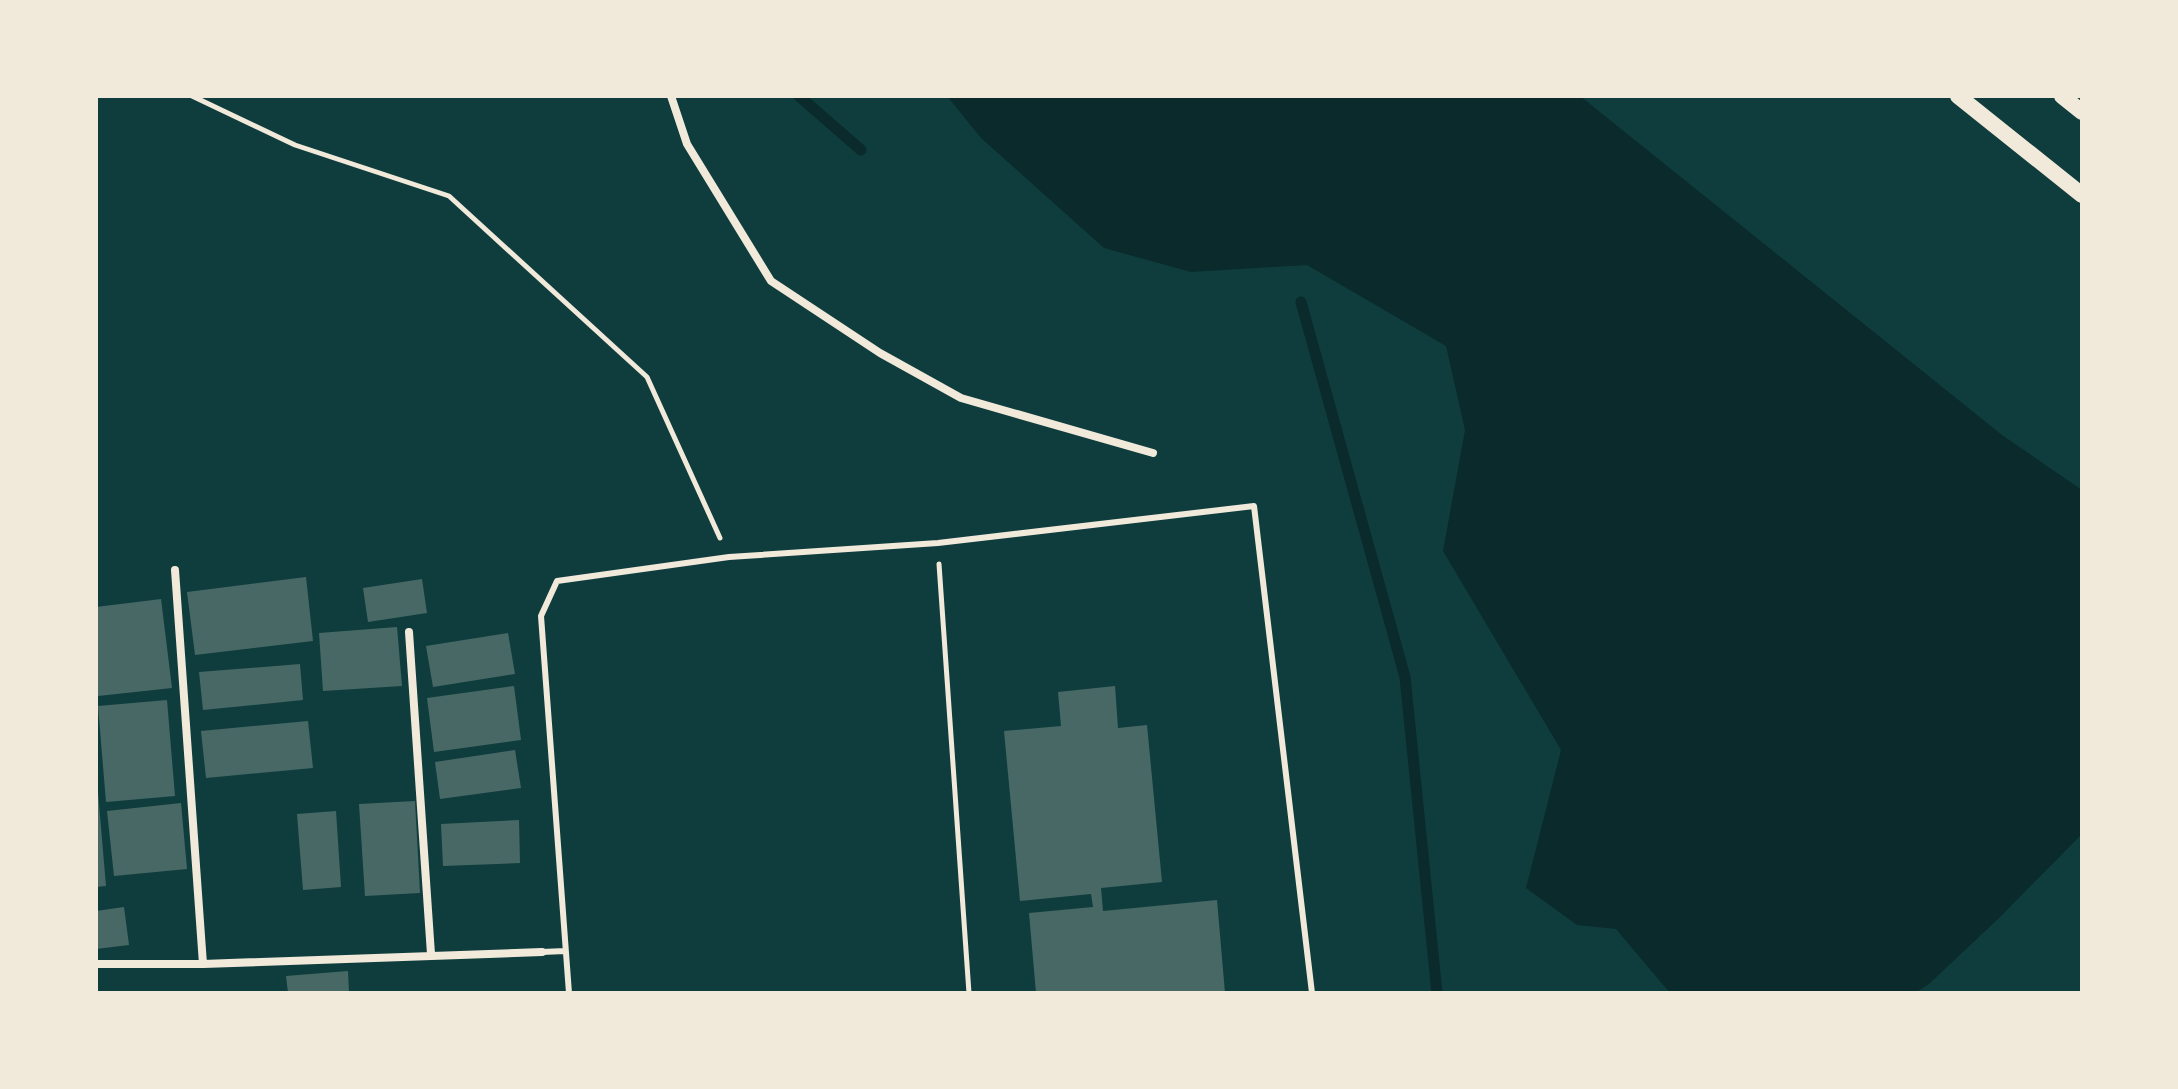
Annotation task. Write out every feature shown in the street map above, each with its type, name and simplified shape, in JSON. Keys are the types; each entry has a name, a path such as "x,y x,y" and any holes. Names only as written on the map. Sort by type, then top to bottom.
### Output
{"main road":[{"path":"1958,96 2082,195"},
{"path":"2062,96 2082,112"}],"street":[{"path":"671,96 687,144 771,281 880,353 961,398 1153,453"},
{"path":"175,570 203,964"},
{"path":"409,632 431,954"},
{"path":"96,964 203,964 542,952"}],"lane":[{"path":"569,993 541,616 557,581 729,557 938,543 1254,506 1312,993"},
{"path":"542,952 565,951"}],"path":[{"path":"192,96 295,145 449,196 647,377 729,557"},
{"path":"938,543 969,993"}],"water":[{"path":"947,96 1580,96 2002,435 2082,490 2082,834 1999,918 1929,984 1915,993 1670,993 1616,929 1577,925 1526,888 1561,750 1443,551 1465,430 1446,346 1307,265 1191,272 1104,248 981,138"}],"building":[{"path":"306,577 313,641 195,655 187,592"},
{"path":"422,579 427,613 368,622 363,588"},
{"path":"161,599 172,688 98,696 96,607"},
{"path":"397,627 402,686 323,691 319,633"},
{"path":"508,633 515,674 433,687 426,646"},
{"path":"300,664 303,700 203,710 199,672"},
{"path":"514,686 521,740 434,752 427,698"},
{"path":"1115,686 1118,728 1147,725 1162,882 1101,888 1103,911 1217,900 1225,993 1036,993 1029,913 1093,907 1091,894 1020,901 1004,731 1061,726 1058,692"},
{"path":"167,700 175,796 106,802 98,706"},
{"path":"308,721 313,768 206,778 201,731"},
{"path":"515,750 521,788 440,799 435,762"},
{"path":"96,792 106,886 96,887"},
{"path":"415,801 420,893 365,896 359,804"},
{"path":"181,803 187,869 114,876 107,811"},
{"path":"336,811 341,887 303,890 297,814"},
{"path":"519,820 520,863 443,866 441,824"},
{"path":"124,907 129,945 96,949 96,911"},
{"path":"348,971 349,993 288,993 286,976"}],"waterway":[{"path":"799,96 861,150"},
{"path":"1301,302 1405,677 1437,993"}]}
